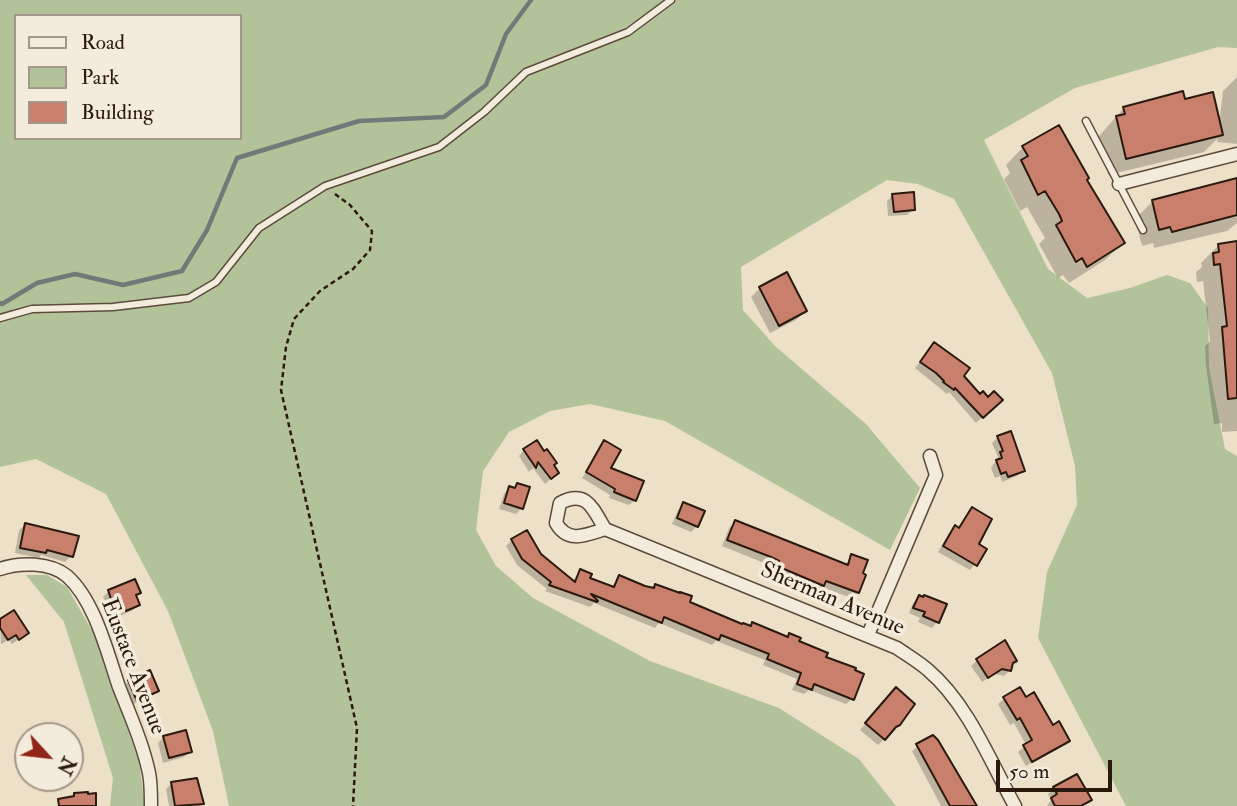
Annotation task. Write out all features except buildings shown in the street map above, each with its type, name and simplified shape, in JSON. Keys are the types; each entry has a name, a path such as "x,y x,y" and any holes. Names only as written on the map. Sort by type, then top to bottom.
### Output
{"street":[{"path":"1119,184 1237,154"},
{"path":"868,635 936,475 930,456"},
{"name":"Sherman Avenue","path":"604,529 897,648 928,669 963,710 1015,806"},
{"name":"Eustace Avenue","path":"0,569 15,564 58,570 77,587 98,626 141,745 150,775 151,805"}],"lane":[{"path":"0,318 32,309 113,307 189,298 216,282 260,228 325,186 439,147 484,112 526,72 628,32 671,0"},
{"path":"1086,121 1143,230"}],"path":[{"path":"325,186 350,205 372,231 370,250 353,269 320,291 293,319 286,347 281,390 357,728 353,806"}],"green space":[{"path":"0,0 1237,0 1237,48 1218,47 1075,88 984,140 1048,269 1087,298 1130,288 1167,275 1190,283 1208,308 1209,368 1225,449 1237,456 1237,806 1126,806 1038,638 1047,572 1077,505 1075,466 1052,373 954,199 918,184 887,180 741,267 743,310 775,346 866,424 920,488 890,550 665,421 590,404 550,411 509,432 483,471 476,530 496,566 533,598 650,661 779,708 859,759 896,806 229,806 213,731 168,611 106,494 36,459 0,467"},
{"path":"26,575 47,575 67,587 95,636 139,761 145,806 110,806 113,778 64,622"}],"waterway":[{"path":"0,303 37,283 75,274 123,285 182,271 207,230 237,158 359,121 444,117 486,85 506,34 531,0"}]}
